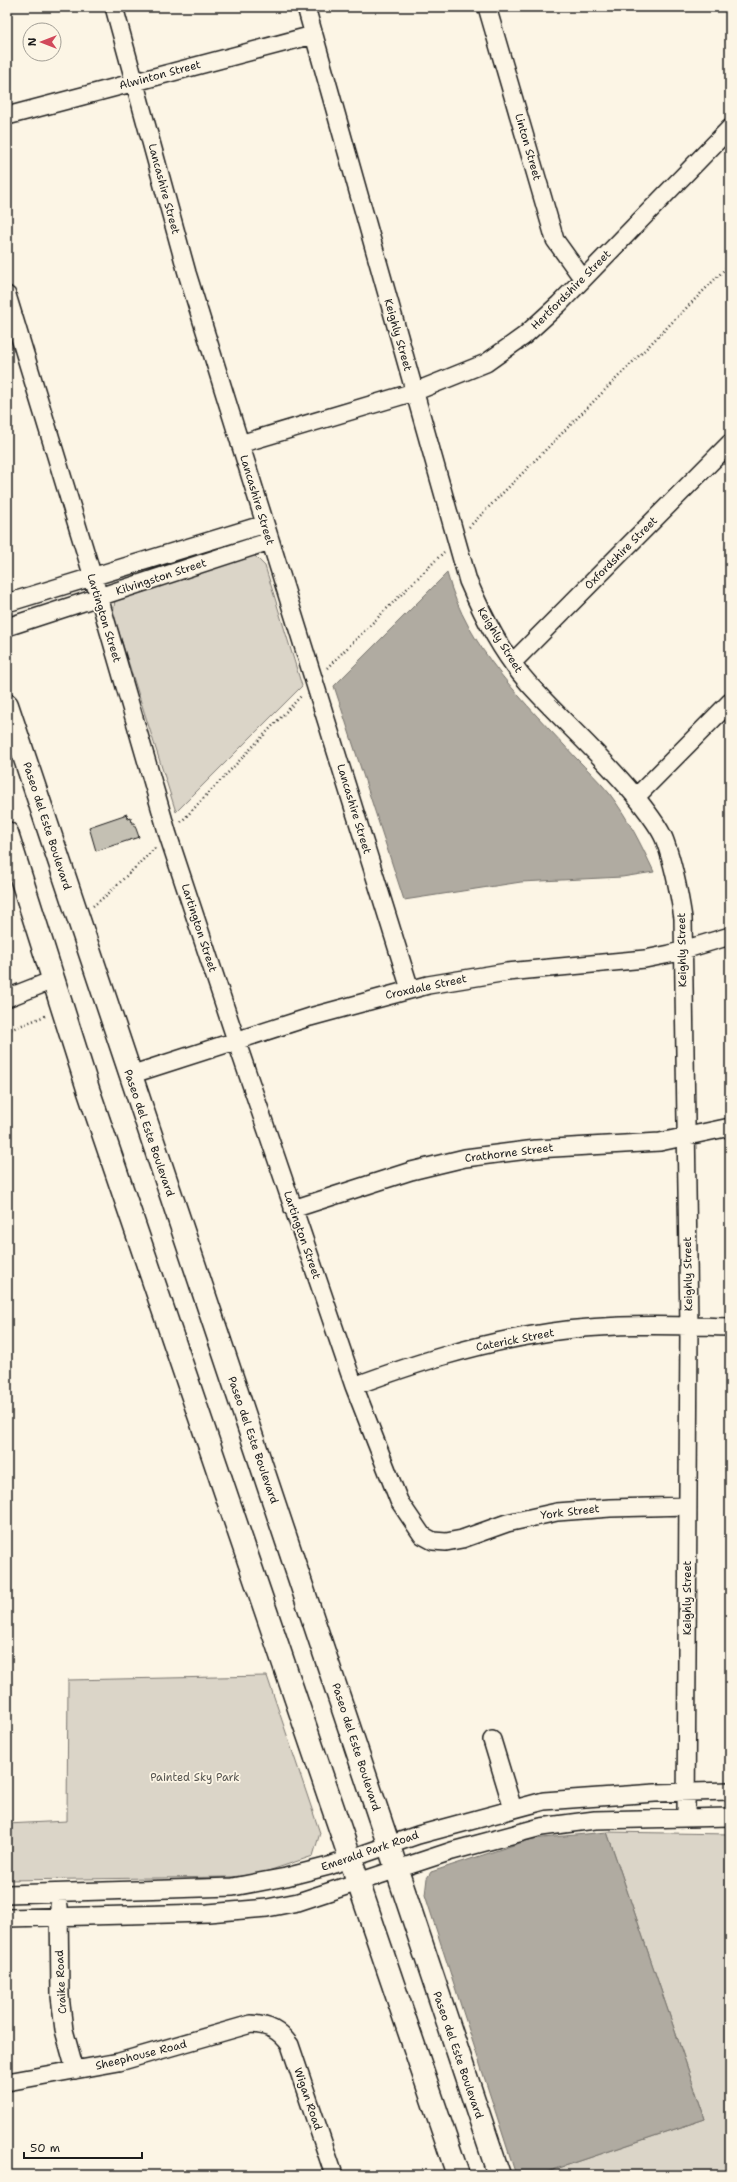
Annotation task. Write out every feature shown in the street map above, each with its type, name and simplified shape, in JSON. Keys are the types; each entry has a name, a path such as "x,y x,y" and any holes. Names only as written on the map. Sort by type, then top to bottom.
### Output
{"main road":[{"name":"Paseo del Este Boulevard","path":"7,705 130,1075 307,1598 395,1869 499,2175"},
{"path":"7,833 53,980 357,1881 458,2175"}],"street":[{"name":"Lancashire Street","path":"114,7 187,273 410,989"},
{"name":"Keighly Street","path":"306,7 456,540 468,581 484,619 512,663 530,684 623,780 636,797 665,840 679,892 683,918 682,951 689,1326 686,1818"},
{"name":"Linton Street","path":"487,7 555,240 584,279"},
{"name":"Alwinton Street","path":"7,116 314,35"},
{"name":"Hertfordshire Street","path":"240,444 414,392 486,363 524,336 584,279 730,128"},
{"name":"Lartington Street","path":"7,295 99,597 168,835 293,1210 354,1386 399,1501 422,1535 433,1541"},
{"name":"Oxfordshire Street","path":"512,663 730,443"},
{"name":"Kilvingston Street","path":"7,603 265,524"},
{"name":"Kilvingston Street","path":"7,627 270,541"},
{"path":"636,797 730,702"},
{"name":"Croxdale Street","path":"130,1075 236,1040 410,989 507,972 632,961 682,951 730,936"},
{"path":"7,998 53,980"},
{"name":"Crathorne Street","path":"293,1210 411,1171 465,1158 536,1149 660,1142 730,1127"},
{"name":"Caterick Street","path":"354,1386 448,1355 539,1333 585,1329 689,1326 730,1327"},
{"name":"York Street","path":"433,1541 446,1542 462,1539 507,1523 557,1512 610,1508 688,1506"},
{"path":"492,1740 513,1808"},
{"name":"Emerald Park Road","path":"7,1894 233,1887 286,1877 350,1858 418,1835 513,1808 544,1801 686,1791 730,1791"},
{"path":"7,1918 208,1913 267,1908 298,1902 357,1881 452,1851 541,1828 595,1820 730,1817"},
{"name":"Craike Road","path":"59,1893 60,1996 64,2030 75,2070"},
{"name":"Sheephouse Road","path":"7,2082 119,2062 251,2024 274,2028"},
{"name":"Wigan Road","path":"274,2028 290,2045 334,2175"}],"path":[{"path":"87,909 109,893 168,835 314,682 730,264"},
{"path":"7,1032 63,1009"}],"green space":[{"path":"254,555 265,566 302,686 176,812 113,614 115,600"},
{"name":"Painted Sky Park","path":"267,1676 320,1833 313,1856 259,1874 230,1877 7,1880 7,1824 67,1821 68,1680"},
{"path":"607,1832 730,1834 730,2175 538,2175 705,2119"}],"shaded area":[{"path":"447,573 456,600 468,626 483,650 518,695 609,793 634,831 654,872 622,877 521,882 404,900 334,686"},
{"path":"607,1832 705,2119 538,2175 516,2175 425,1895 427,1878 431,1872 532,1839"}],"building":[{"path":"127,814 128,819 131,818 132,823 134,823 139,837 96,851 89,827"}]}
